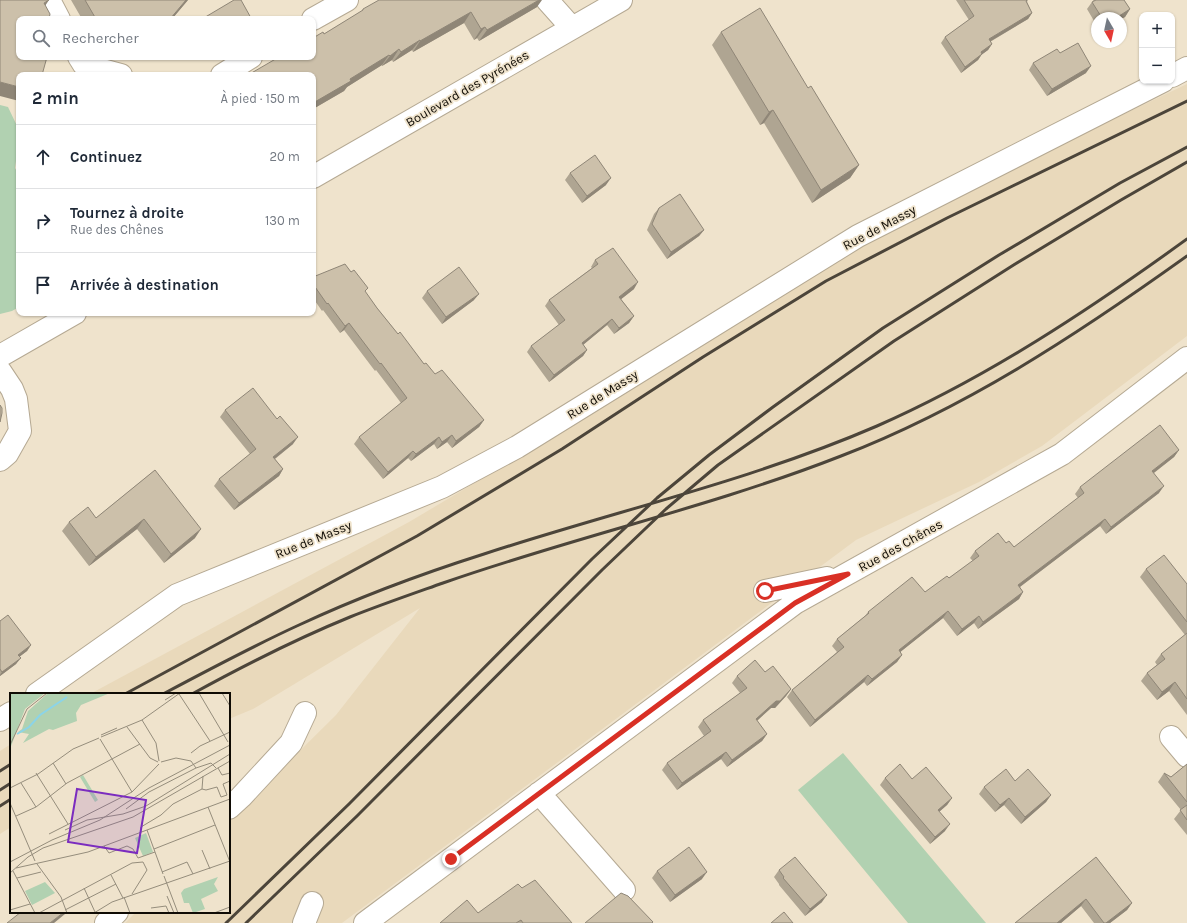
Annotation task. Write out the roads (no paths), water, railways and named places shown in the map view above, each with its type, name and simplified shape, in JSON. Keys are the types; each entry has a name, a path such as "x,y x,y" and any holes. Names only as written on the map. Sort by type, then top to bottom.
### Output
{"street":[{"path":"49,0 57,16"},
{"path":"316,17 347,0"},
{"path":"547,0 572,28"},
{"name":"Boulevard des Pyrénées","path":"316,175 621,0"},
{"path":"81,60 84,65 110,72"},
{"path":"227,72 246,60"},
{"path":"1175,74 1187,68"},
{"name":"Rue de Massy","path":"38,693 177,594 442,486 517,447 858,236 1157,84"},
{"path":"0,356 70,316"},
{"name":"Rue des Chênes","path":"365,923 795,603 1062,454 1187,358"},
{"path":"0,370 12,389 16,400 20,431 7,454 0,460"},
{"path":"765,591 848,574"},
{"path":"230,807 291,743 305,713"},
{"path":"0,720 10,714"},
{"path":"1171,737 1187,756"},
{"path":"540,793 624,890"},
{"path":"106,923 116,913"}],"railway":[{"path":"127,693 417,536 562,449 703,357 826,281 947,218 1187,101"},
{"path":"226,923 349,804 592,559 657,498 709,455 883,328 999,255 1120,183 1187,147"},
{"path":"246,923 357,816 602,570 666,509 718,465 894,341 1012,266 1187,162"},
{"path":"165,693 282,633 390,586 533,538 780,463 829,446 877,426 958,386 1037,341 1113,291 1187,239"},
{"path":"194,693 250,663 330,625 384,604 492,566 742,491 841,456 887,437 977,392 1020,367 1063,341 1187,256"},
{"path":"0,771 10,765"},
{"path":"0,790 10,784"},
{"path":"0,806 10,800"}]}
